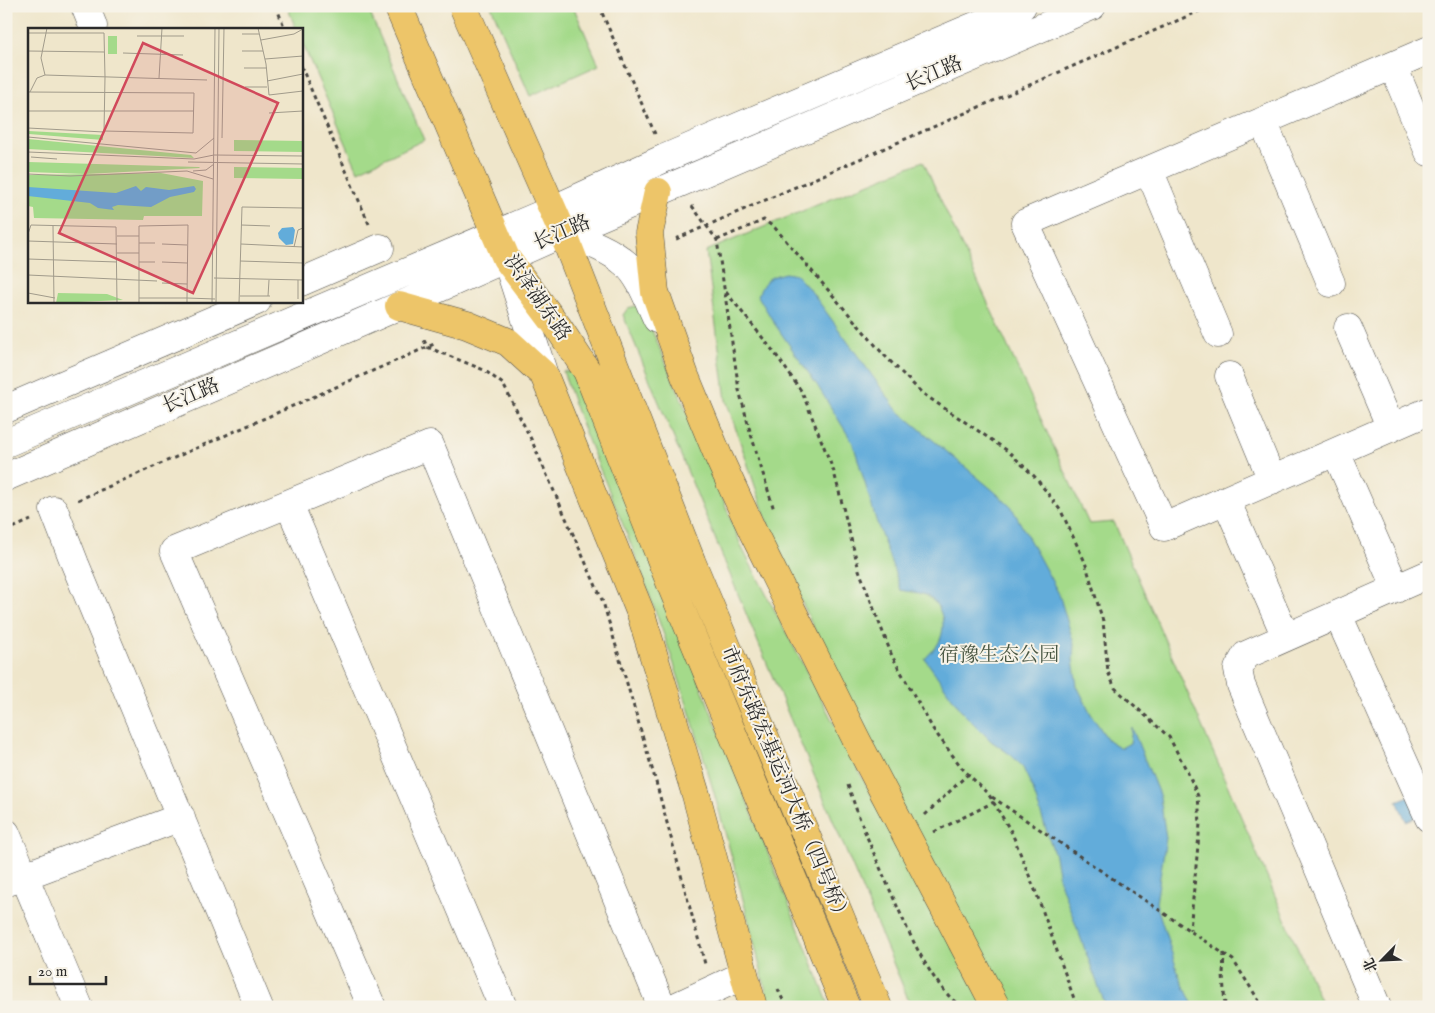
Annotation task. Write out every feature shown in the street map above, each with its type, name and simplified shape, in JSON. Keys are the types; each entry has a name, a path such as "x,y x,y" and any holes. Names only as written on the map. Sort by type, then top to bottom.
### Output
{"main road":[{"name":"洪泽湖东路","path":"398,6 506,258 558,327 587,371 673,590"},
{"name":"洪泽湖东路","path":"463,6 558,221 692,563"},
{"path":"667,189 649,233 655,292 684,376 753,532 857,741 996,1007"},
{"path":"404,307 467,325 508,342 544,375 641,614 696,795 753,1007"},
{"name":"市府东路宏基运河大桥（四号桥）","path":"692,563 878,1007"},
{"name":"市府东路宏基运河大桥（四号桥）","path":"673,590 846,1007"}],"street":[{"name":"长江路","path":"6,477 404,307 506,258 558,221 665,158 1022,6"},
{"name":"长江路","path":"6,443 495,232 558,221 667,189 1092,6"},
{"path":"1429,50 1025,223 1164,527 1429,412"},
{"path":"1393,66 1429,152"},
{"path":"1263,121 1331,283"},
{"path":"1149,170 1218,334"},
{"path":"558,221 626,264 640,283 684,376"},
{"path":"302,282 380,248"},
{"path":"506,258 544,375"},
{"path":"6,409 255,302"},
{"path":"1348,328 1391,428"},
{"path":"1229,376 1272,480"},
{"path":"372,1007 174,551 430,445 662,1007"},
{"path":"1336,452 1396,589"},
{"path":"1226,500 1286,638"},
{"path":"289,504 503,1007"},
{"path":"54,510 259,1007"},
{"path":"1377,1007 1241,685 1238,669 1246,655 1429,574"},
{"path":"1338,615 1429,818"},
{"path":"15,879 180,817"},
{"path":"6,833 15,879 79,1007"},
{"path":"675,1007 744,975"}],"path":[{"path":"276,6 285,28"},
{"path":"599,6 665,158"},
{"path":"651,249 1211,6"},
{"path":"302,68 380,248"},
{"path":"667,189 706,226 717,240 739,390 776,515"},
{"path":"717,240 764,220 775,228 883,354 915,386 943,408 1008,450 1036,478 1061,511 1085,562 1103,621 1108,672 1115,688 1169,738 1198,796 1200,824 1190,930"},
{"path":"725,291 774,352 802,392 834,472 859,570 892,656 932,729 962,768 994,802 1012,833 1037,895 1077,1007"},
{"path":"404,307 427,347 484,370 502,384 531,439 603,602 656,782 712,990"},
{"path":"6,531 436,343"},
{"path":"920,820 968,774"},
{"path":"846,779 879,866 912,939 941,988 953,1002 960,1006"},
{"path":"988,795 1234,960 1263,1007"},
{"path":"928,835 994,802"},
{"path":"1224,953 1225,1007"}],"green space":[{"path":"287,6 367,6 424,140 358,171 302,42 302,28 296,28"},
{"path":"491,6 573,6 599,65 530,96"},
{"name":"宿豫生态公园","path":"923,161 1089,524 1114,522 1323,1007 1011,1007 864,739 772,536 726,400 706,251"},
{"path":"636,306 644,312 709,463 742,548 928,903 986,1007 911,1007 623,315 628,308"},
{"path":"563,371 580,372 710,709 830,1007 770,1007 726,835 688,706 633,550 587,439"}],"water":[{"path":"785,273 796,275 811,291 897,410 1012,508 1059,594 1074,644 1073,659 1077,686 1092,716 1108,740 1121,748 1130,743 1132,728 1160,797 1166,838 1156,903 1179,976 1194,1007 1106,1007 1059,879 1055,856 1032,787 1022,766 1011,755 991,741 963,713 925,659 937,646 941,638 943,624 940,611 933,600 927,596 901,590 876,520 853,443 758,296 767,280"},
{"path":"1429,788 1429,812 1406,821 1397,801"}]}
